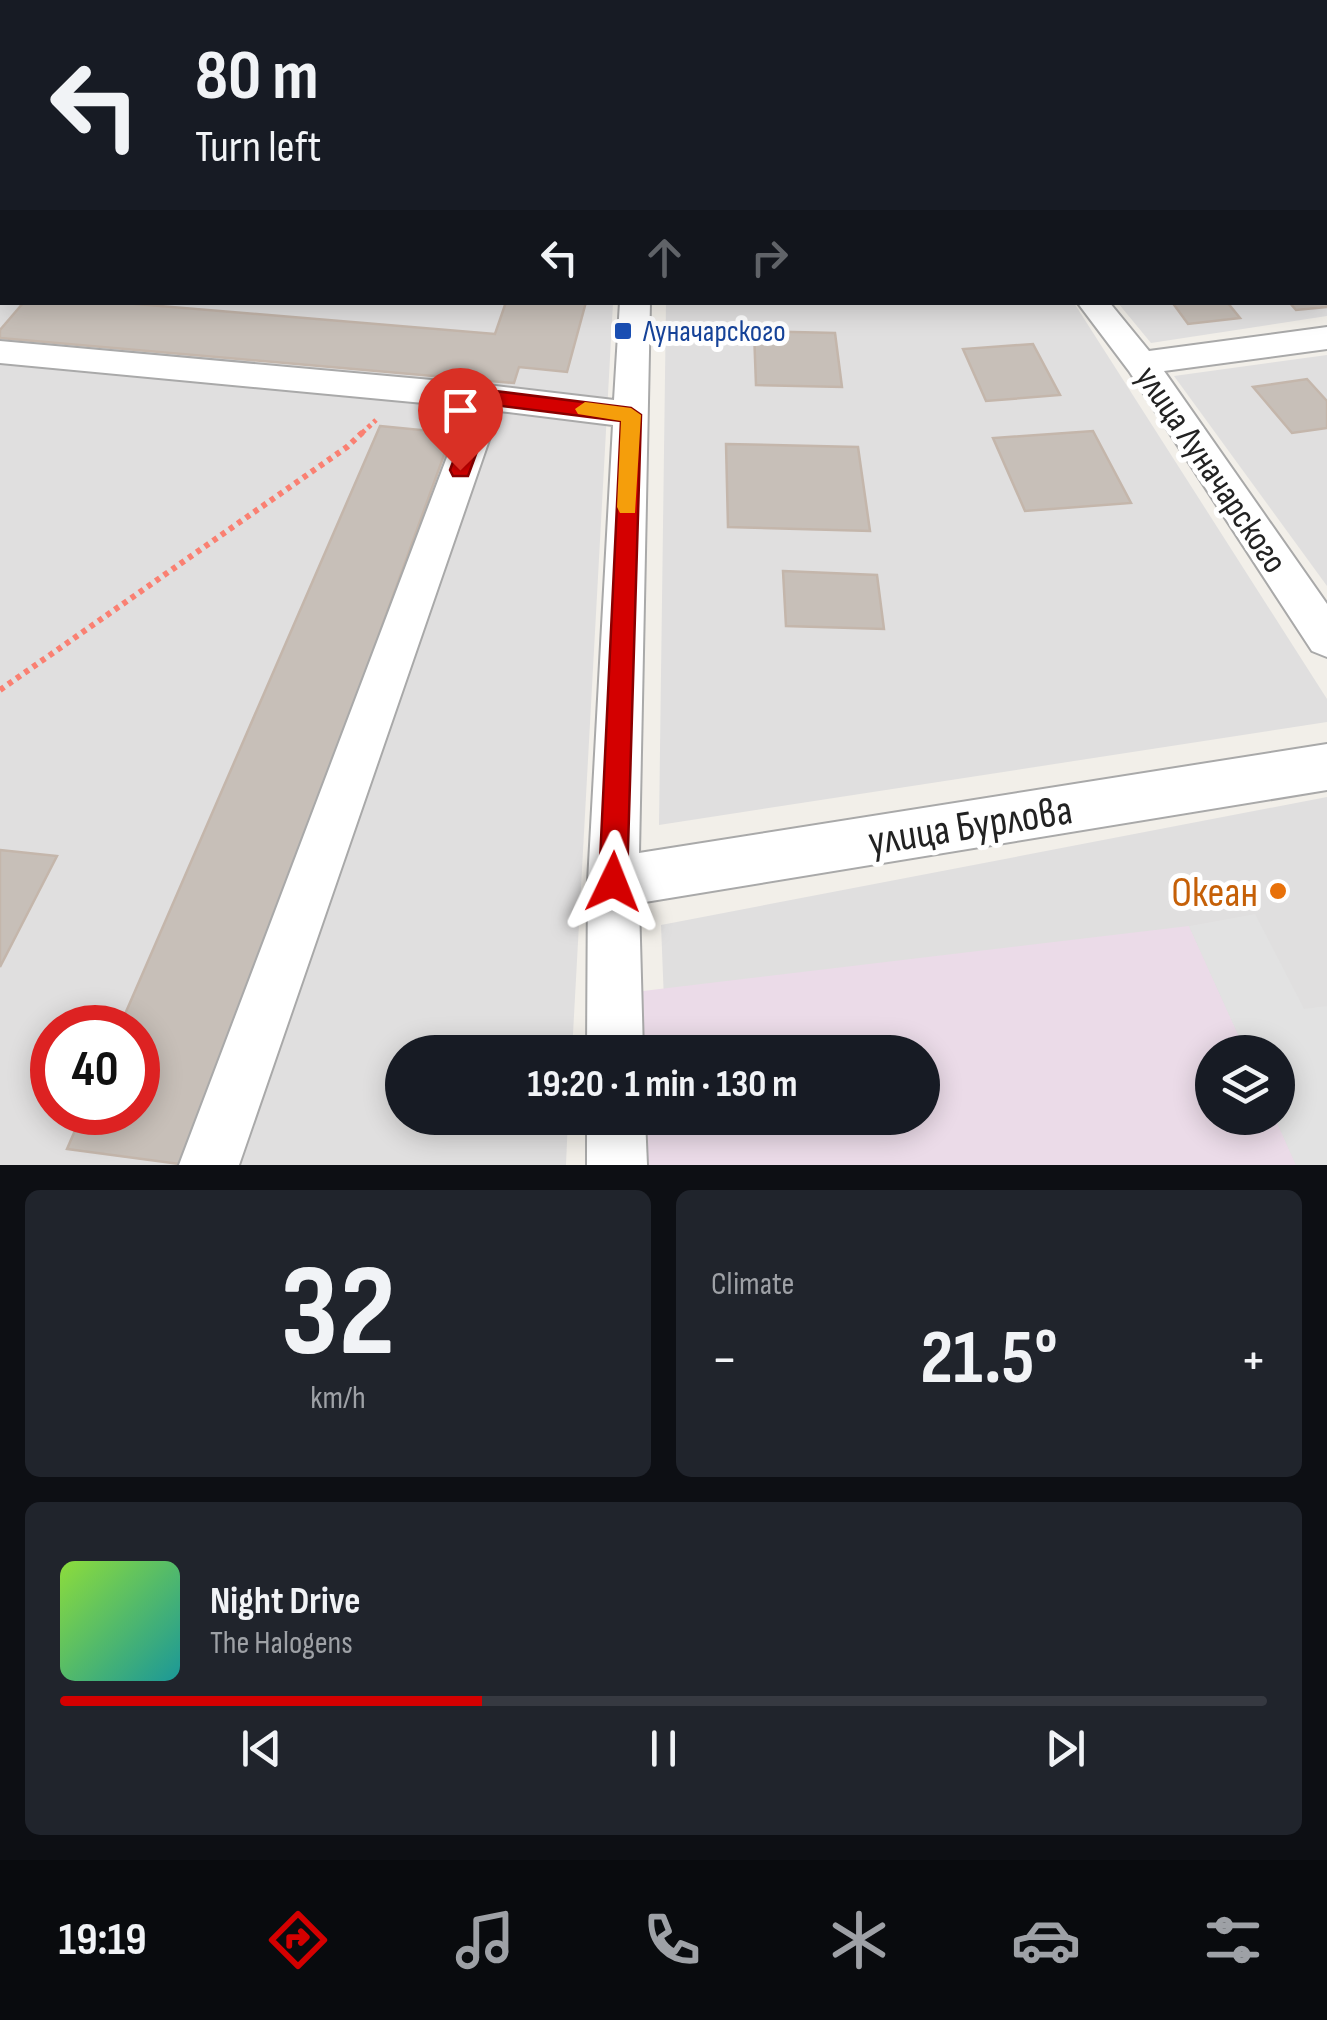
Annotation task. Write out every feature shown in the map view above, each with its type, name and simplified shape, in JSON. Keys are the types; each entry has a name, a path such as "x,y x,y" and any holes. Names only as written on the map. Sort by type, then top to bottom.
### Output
{"street":[{"path":"615,1035 613,882 635,305"},
{"name":"улица Луначарского","path":"1094,305 1140,363 1327,638"},
{"path":"1140,363 1327,338"},
{"path":"0,352 487,397 631,415"},
{"path":"209,1165 487,397"},
{"name":"улица Бурлова","path":"613,882 1327,767"},
{"path":"616,1135 617,1165"}],"path":[{"path":"0,690 347,447 408,390"}],"shaded area":[{"path":"0,305 613,305 573,1035 385,1035 385,1135 567,1135 566,1165 0,1165"},
{"path":"666,305 1075,305 1327,699 1327,722 659,825"},
{"path":"1120,305 1327,305 1327,316 1151,343"},
{"path":"1327,355 1327,586 1174,376"},
{"path":"1327,797 1327,1165 669,1165 830,1135 940,1135 940,1035 665,1035 661,925"},
{"path":"1255,914 1304,1009 1327,1006 1327,1165 1296,1165 1283,1135 1295,1135 1295,1035 1238,1035 1189,926"},
{"path":"1189,926 1238,1035 1195,1035 1195,1135 1283,1135 1296,1165 645,1165 644,1135 940,1135 940,1035 644,1035 643,991"}],"building":[{"path":"21,305 148,305 495,334 505,305 585,305 567,372 519,367 514,383 0,338 0,330"},
{"path":"1174,305 1229,305 1240,318 1188,324"},
{"path":"1292,305 1327,305 1327,307 1296,310"},
{"path":"754,331 835,333 842,387 756,385"},
{"path":"1033,344 1060,395 986,401 963,349"},
{"path":"1307,379 1327,401 1327,428 1292,433 1253,387"},
{"path":"380,426 452,433 187,1165 67,1149 73,1135 160,1135 160,1005 129,1005"},
{"path":"1093,431 1131,503 1025,511 993,438"},
{"path":"726,444 858,447 870,531 728,527"},
{"path":"783,571 877,575 884,629 786,626"},
{"path":"0,850 57,856 0,967"}],"slow traffic":[{"path":"585,409 631,415 627,507"}],"place":[{"name":"Луначарского","path":"623,331"},
{"name":"Океан","path":"1278,891"}],"route":[{"path":"460,470 487,397 631,415 613,882"}]}
